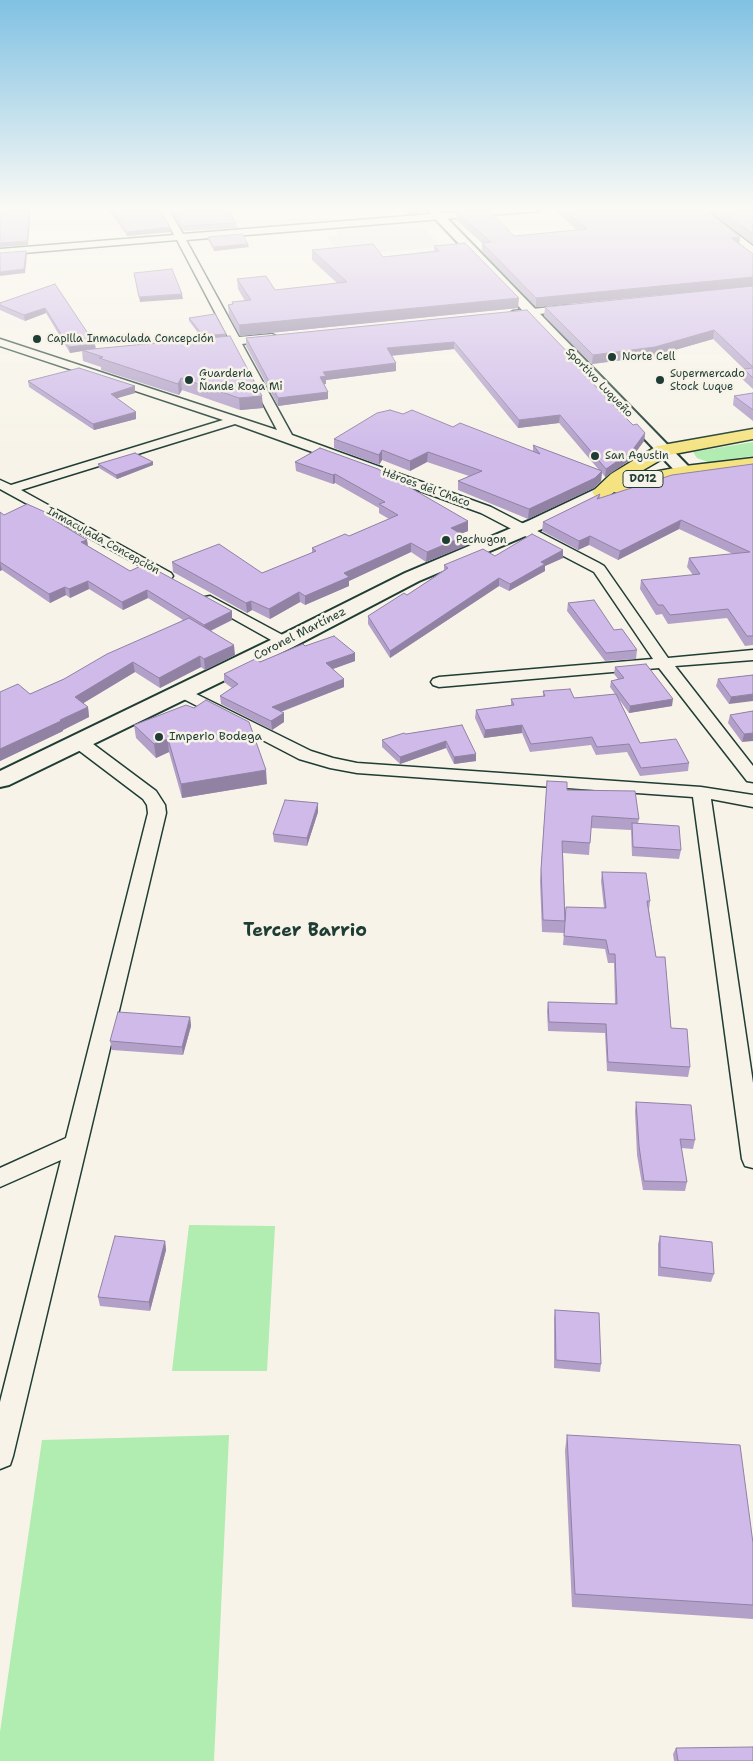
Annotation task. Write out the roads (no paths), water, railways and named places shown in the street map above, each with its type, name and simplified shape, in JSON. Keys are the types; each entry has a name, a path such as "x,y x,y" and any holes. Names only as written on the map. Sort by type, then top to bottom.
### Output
{"main road":[{"name":"D012","path":"602,492 618,478 664,450 753,434"},
{"name":"D012","path":"602,492 645,479 753,464"},
{"name":"Coronel Martínez","path":"0,780 285,642 412,577 522,530 602,492"}],"street":[{"path":"208,290 287,437"},
{"name":"Sportivo Luqueño","path":"509,290 685,472"},
{"path":"501,315 579,307"},
{"path":"196,345 284,336"},
{"name":"Héroes del Chaco","path":"0,342 287,437 486,510 599,570 663,662 753,777"},
{"path":"52,360 80,357"},
{"path":"5,487 235,420"},
{"name":"Inmaculada Concepción","path":"5,487 182,585"},
{"path":"199,594 285,642"},
{"path":"438,682 753,655"},
{"path":"182,692 305,755 330,763 356,768 701,792 753,801"},
{"path":"0,1456 157,813 156,804 150,795 79,742"},
{"path":"701,792 753,1159"},
{"path":"0,1178 77,1143"}],"place":[{"name":"Capilla Inmaculada Concepción","path":"37,339"},
{"name":"Norte Cell","path":"612,357"},
{"name":"Guarderia Ñande Roga Mi","path":"189,380"},
{"name":"Supermercado Stock Luque","path":"660,380"},
{"name":"San Agustin","path":"595,456"},
{"name":"Pechugon","path":"446,540"},
{"name":"Imperio Bodega","path":"159,737"}],"district":[{"name":"Tercer Barrio","path":"305,931"}]}
